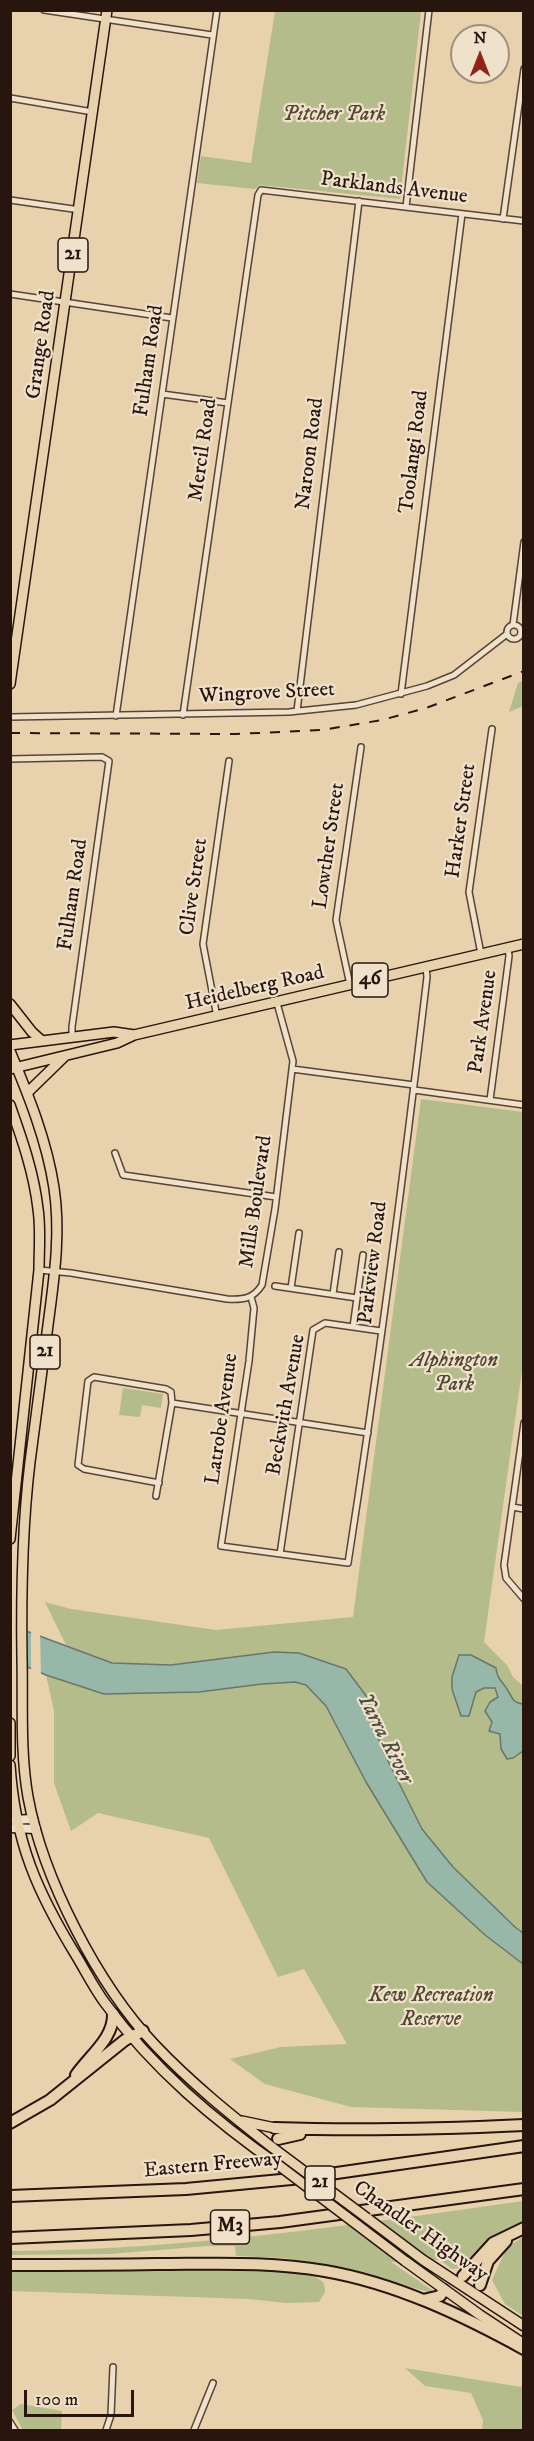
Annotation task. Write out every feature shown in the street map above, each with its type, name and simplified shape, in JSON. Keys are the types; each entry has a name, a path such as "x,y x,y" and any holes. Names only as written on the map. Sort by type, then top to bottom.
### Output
{"highway":[{"path":"69,2085 110,2031 114,2022 113,2014"},
{"path":"10,2123 41,2106 130,2036 143,2031"},
{"path":"273,2142 311,2131 524,2125"},
{"name":"Eastern Freeway","path":"10,2196 186,2189 302,2178 524,2146"},
{"name":"M3","path":"10,2238 191,2230 280,2222 524,2189"},
{"path":"460,2279 493,2243 524,2228"},
{"path":"480,2285 488,2261 507,2240 524,2228"},
{"path":"10,2265 216,2264 278,2266 343,2275 423,2300 524,2349"},
{"path":"423,2300 440,2296 444,2290"}],"main road":[{"name":"Grange Road","path":"10,684 107,15"},
{"name":"Heidelberg Road","path":"13,1067 117,1043 134,1035 524,944"},
{"path":"10,1004 41,1040"},
{"name":"Heidelberg Road","path":"10,1045 114,1032 134,1035"},
{"name":"Chandler Highway","path":"10,1051 13,1067 27,1093 46,1152 54,1187 57,1222 55,1271 25,1503 21,1579 24,1769 33,1819 52,1880 117,1996 143,2031 192,2083 240,2121 273,2142 423,2260 460,2279 481,2298 524,2326"},
{"path":"27,1093 65,1056"},
{"name":"21","path":"10,1539 14,1456 39,1270 37,1199 31,1169 11,1108"},
{"path":"10,1723 10,1756"},
{"name":"Chandler Highway","path":"10,1765 14,1824 44,1901 96,1989 130,2036 204,2109 444,2290 524,2344"},
{"path":"14,1824 33,1819"},
{"path":"14,1824 36,1830"},
{"path":"240,2121 273,2142 281,2167"},
{"path":"444,2290 460,2279"},
{"path":"480,2285 481,2298"}],"street":[{"path":"44,10 107,15 213,35"},
{"name":"Fulham Road","path":"116,716 217,10"},
{"path":"406,207 429,10"},
{"path":"503,219 524,69"},
{"path":"10,98 93,112"},
{"name":"Parklands Avenue","path":"261,190 524,221"},
{"name":"Mercil Road","path":"183,715 258,195 261,190"},
{"path":"10,200 80,210"},
{"name":"Naroon Road","path":"297,711 359,201"},
{"name":"Toolangi Road","path":"401,694 462,214"},
{"path":"10,294 172,318"},
{"path":"162,394 228,403"},
{"path":"513,625 524,542"},
{"path":"513,625 522,629 516,639 510,638 507,634 508,628 513,625"},
{"name":"Wingrove Street","path":"10,717 183,715 297,711 356,705 401,694 454,675 507,634"},
{"name":"Harker Street","path":"481,954 469,892 492,729"},
{"name":"Lowther Street","path":"350,985 336,920 361,747"},
{"name":"Fulham Road","path":"10,759 108,759 110,763 72,1036"},
{"name":"Clive Street","path":"217,1017 203,944 229,761"},
{"name":"Park Avenue","path":"490,1100 510,956 508,948"},
{"name":"Parkview Road","path":"280,1554 348,1563 368,1433 414,1088 427,977 426,967"},
{"name":"Mills Boulevard","path":"39,1270 227,1299 251,1298 262,1285 276,1197 293,1061 277,1003"},
{"path":"292,1070 524,1105"},
{"path":"115,1153 123,1175 276,1197"},
{"path":"291,1288 299,1233"},
{"path":"333,1294 339,1252"},
{"path":"353,1327 363,1255"},
{"path":"275,1286 357,1298"},
{"name":"Latrobe Avenue","path":"251,1298 254,1308 249,1361 221,1545 280,1554"},
{"name":"Beckwith Avenue","path":"280,1554 314,1330 325,1323 381,1331"},
{"path":"156,1496 159,1483 172,1403 171,1392 166,1389 94,1377 88,1381 78,1465 84,1469 159,1483"},
{"path":"172,1403 368,1433"},
{"path":"524,1423 504,1570 506,1578 524,1599"},
{"path":"512,1507 524,1509"},
{"path":"106,2430 111,2415 113,2367"},
{"path":"194,2430 213,2383"},
{"path":"10,2422 15,2430"}],"green space":[{"name":"Pitcher Park","path":"275,11 421,11 400,199 260,185 255,189 197,183 201,156 251,163"},
{"path":"523,681 523,706 509,712 518,683"},
{"name":"Alphington Park","path":"421,1099 523,1112 523,1363 484,1642 507,1665 513,1677 523,1686 523,1933 453,1867 422,1829 346,1669 299,1653 274,1652 171,1665 112,1663 66,1645 45,1602 71,1609 216,1630 353,1617"},
{"path":"123,1388 163,1394 161,1408 142,1405 140,1417 119,1415"},
{"name":"Kew Recreation Reserve","path":"46,1675 104,1694 199,1692 295,1682 306,1685 326,1706 366,1782 427,1882 485,1935 523,1964 523,2112 351,2107 265,2084 230,2059 281,2047 347,2044 304,1969 278,1977 209,1838 98,1813 71,1831 54,1783 54,1711"},
{"path":"523,2201 523,2221 493,2236 462,2268 452,2269 440,2260 391,2262 432,2290 432,2293 344,2269 285,2258 236,2256 235,2246 110,2254 11,2255 11,2251 140,2246 268,2235"},
{"path":"523,2237 523,2316 505,2304 492,2280 507,2247"},
{"path":"11,2270 278,2270 305,2274 324,2283 325,2292 319,2302 286,2303 249,2299 11,2291"},
{"path":"405,2368 521,2387 523,2380 523,2430 482,2430 483,2420 471,2393 425,2386"},
{"path":"21,2404 62,2411 61,2430 23,2430 12,2410"}],"shaded area":[{"path":"10,1625 112,1663 171,1665 274,1652 299,1653 346,1669 367,1697 375,1730 386,1757 422,1829 453,1867 523,1933 523,1964 485,1935 427,1882 366,1782 326,1706 306,1685 295,1682 199,1692 104,1694 46,1675 11,1660"},
{"path":"459,1655 471,1655 496,1668 513,1699 523,1704 523,1751 513,1758 507,1759 501,1749 500,1734 489,1731 492,1722 485,1711 490,1702 498,1697 495,1688 484,1688 476,1692 469,1716 461,1716 452,1689 452,1677"}],"pier":[{"path":"10,1622 28,1627 28,1671 10,1663"},
{"path":"31,1628 40,1632 41,1676 31,1672"}],"railway":[{"path":"10,733 236,734 322,730 382,720 426,708 524,671"}],"water label":[{"name":"Yarra River","path":"384,1739"}]}
